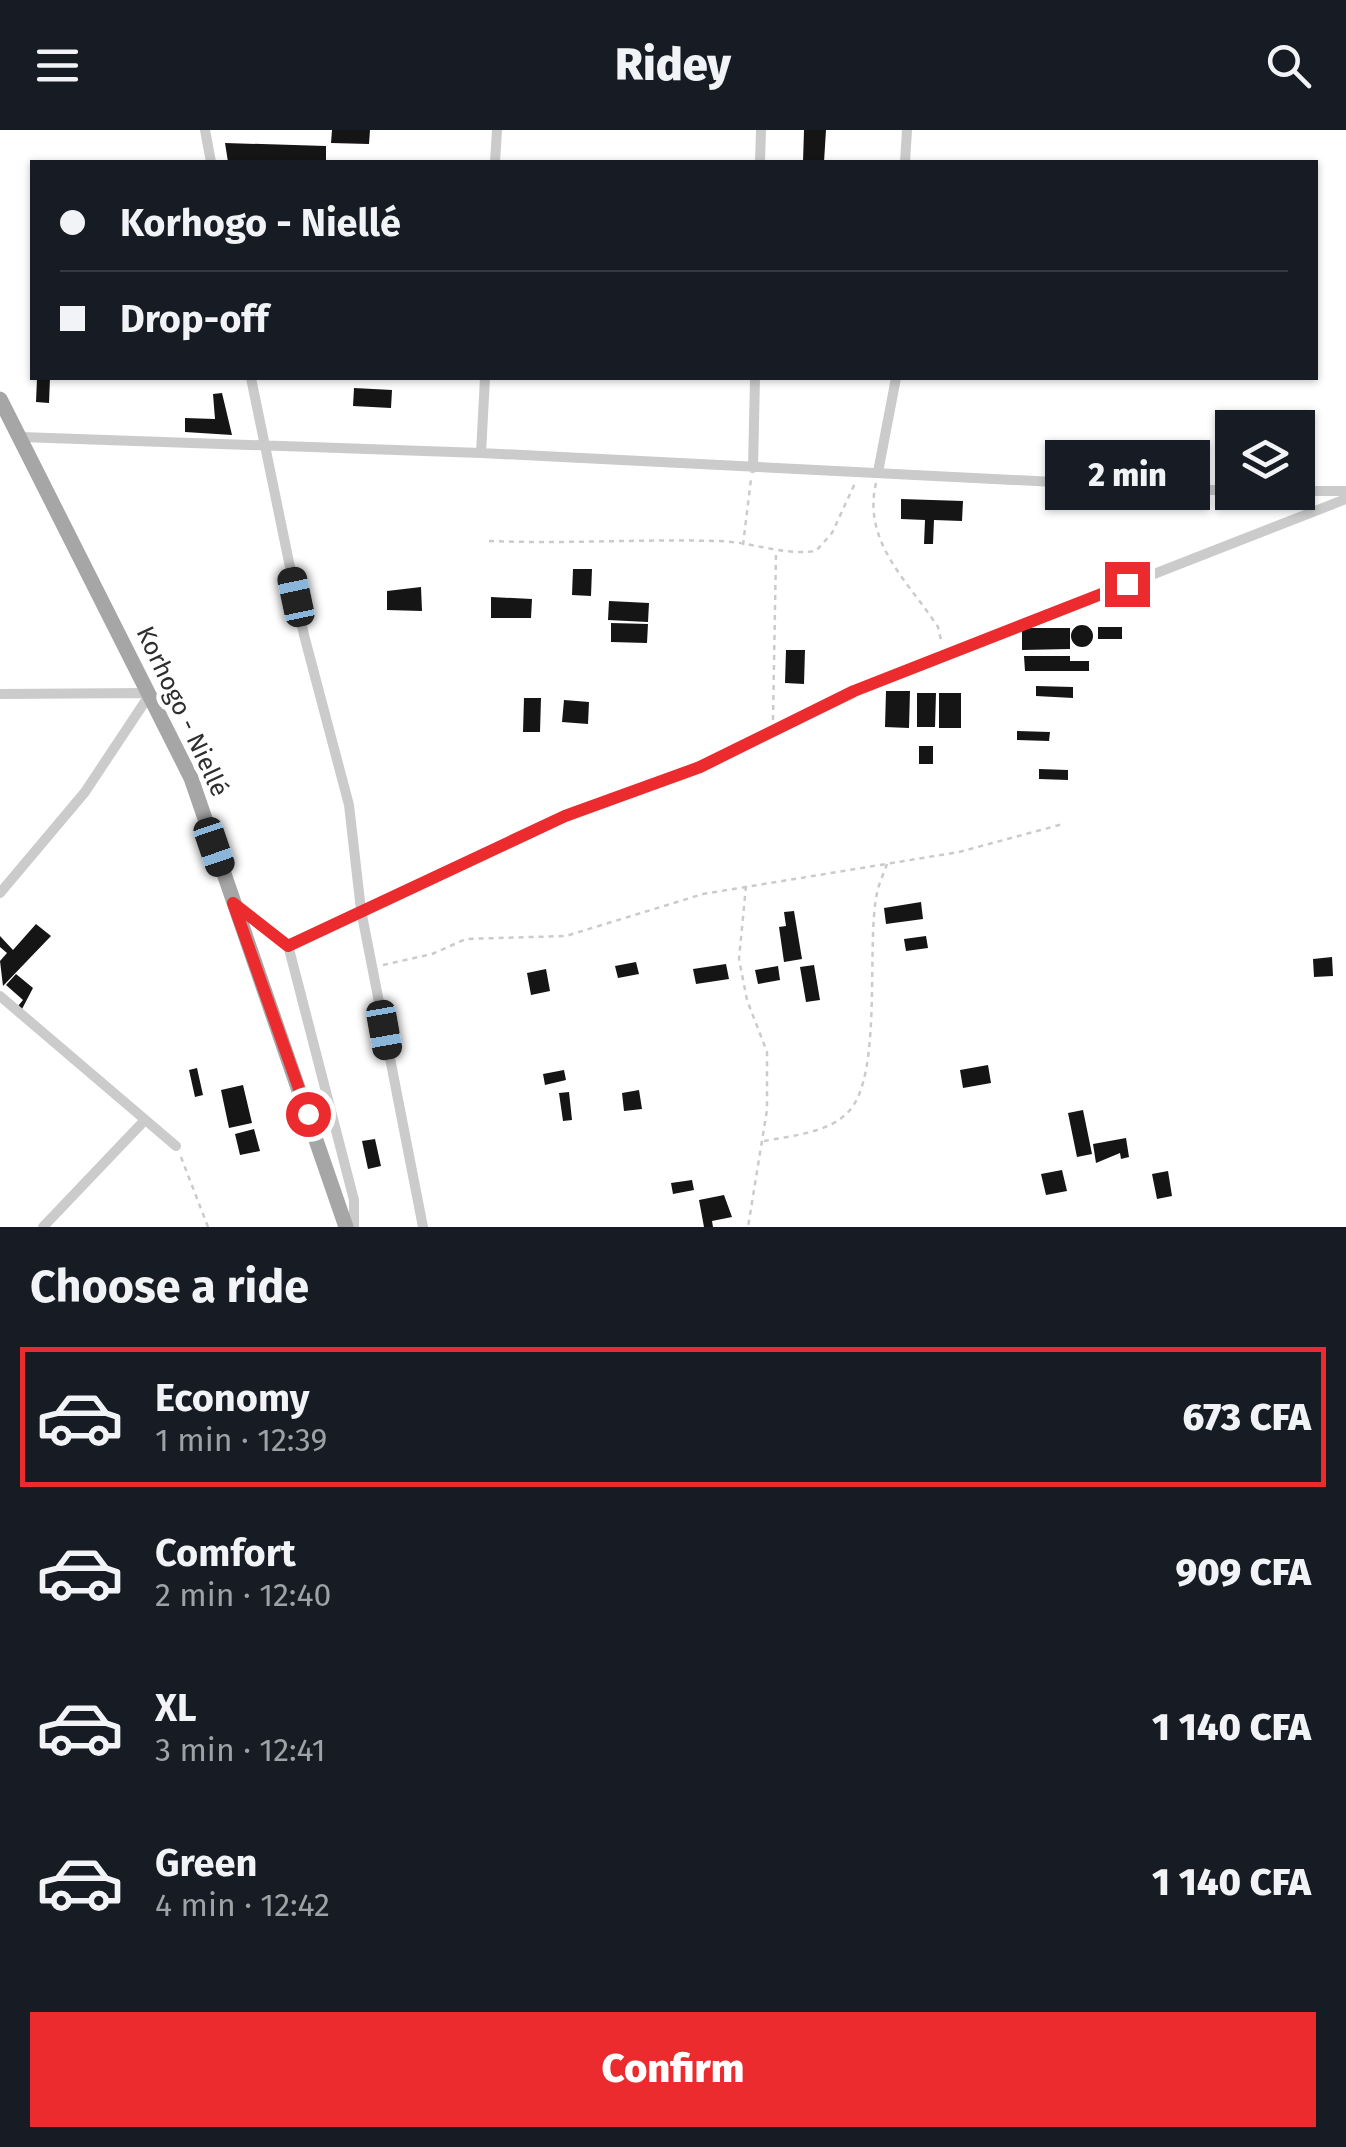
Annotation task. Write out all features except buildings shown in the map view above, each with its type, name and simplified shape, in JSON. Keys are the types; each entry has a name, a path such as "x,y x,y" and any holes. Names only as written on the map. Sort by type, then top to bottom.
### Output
{"main road":[{"name":"Korhogo - Niellé","path":"0,399 192,778 346,1227"}],"street":[{"path":"205,130 211,160"},
{"path":"495,160 496,130"},
{"path":"760,160 761,130"},
{"path":"905,160 907,130"},
{"path":"251,380 304,635 349,805 361,910 423,1227"},
{"path":"481,453 485,380"},
{"path":"753,468 755,380"},
{"path":"878,472 896,380"},
{"path":"21,437 481,453 1215,490"},
{"path":"1315,492 1346,495"},
{"path":"288,946 565,816 700,767 854,691 1346,495"},
{"path":"0,694 150,693"},
{"path":"0,893 85,792 150,693"},
{"path":"233,903 288,946 354,1200 354,1227"},
{"path":"0,996 176,1146"},
{"path":"43,1227 144,1120"}],"path":[{"path":"744,545 753,468"},
{"path":"488,542 720,540 776,551 816,551 832,533 862,471"},
{"path":"878,472 872,501 875,536 938,626 944,655"},
{"path":"772,731 776,551"},
{"path":"372,967 432,954 466,939 566,936 630,913 746,886 959,852 1063,824"},
{"path":"762,1141 808,1133 848,1114 861,1094 875,969 877,893 887,864"},
{"path":"746,886 738,959 767,1052 762,1141 748,1227"},
{"path":"176,1146 208,1227"}],"route":[{"path":"308,1114 233,903 288,946 565,816 700,767 854,691 1127,584"}]}
